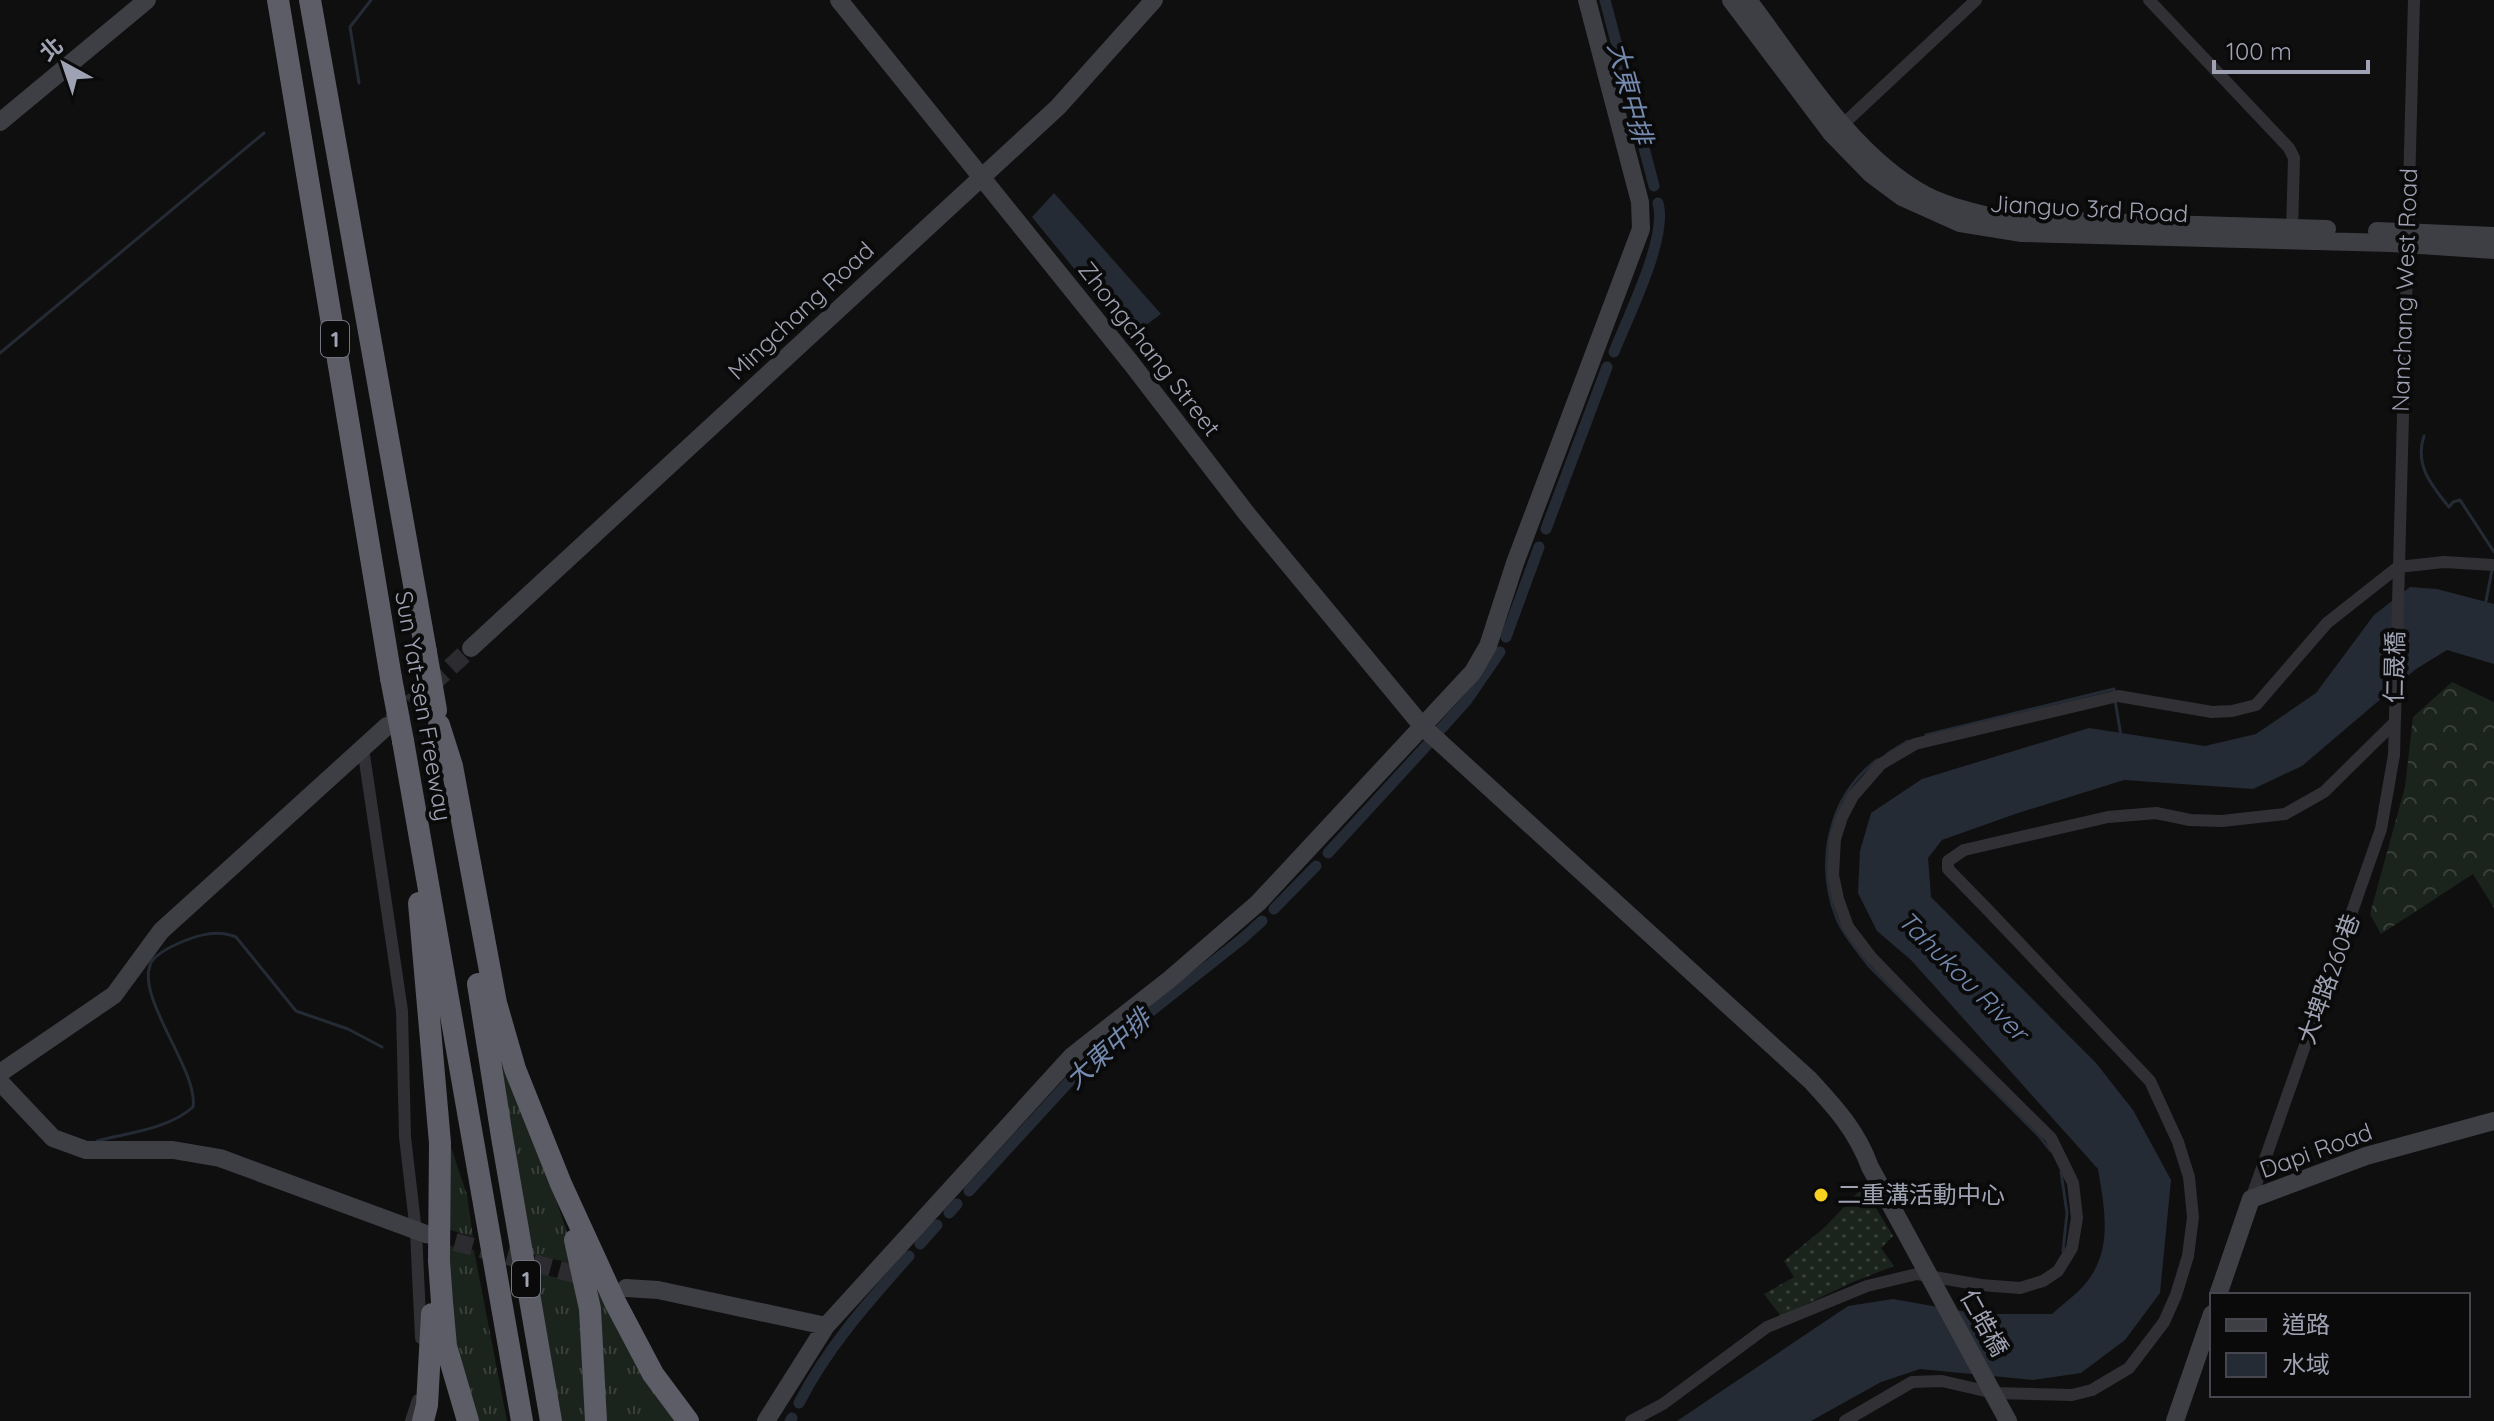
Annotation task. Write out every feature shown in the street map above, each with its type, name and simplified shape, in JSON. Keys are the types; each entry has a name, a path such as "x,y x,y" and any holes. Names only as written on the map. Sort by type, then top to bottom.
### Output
{"highway":[{"name":"Sun Yat-sen Freeway","path":"278,0 391,678 399,742 522,1421"},
{"name":"Sun Yat-sen Freeway","path":"310,0 438,718 502,1137 551,1421"},
{"path":"438,718 452,766 496,1003 515,1069 576,1241 590,1309 596,1421"},
{"path":"399,742 440,1143 439,1261 446,1346 468,1421"},
{"path":"541,1136 615,1302 653,1374 688,1421"},
{"path":"423,1421 439,1261"}],"street":[{"path":"0,122 147,0"},
{"name":"Zhongchang Street","path":"839,0 1131,363 1247,514 1423,727 1810,1080 1842,1114 1858,1138 1870,1167 1934,1282"},
{"name":"Mingchang Road","path":"471,648 1058,107 1154,0"},
{"path":"766,1421 826,1326 1072,1056 1170,979 1258,903 1473,672 1488,646 1515,563 1641,229 1640,202 1587,0"},
{"name":"Jianguo 3rd Road","path":"1731,0 1838,129"},
{"name":"Jianguo 3rd Road","path":"1748,0 1871,174 1902,197 1975,228 2022,233 2292,234 2407,238 2494,236"},
{"path":"1838,129 1976,0"},
{"path":"2149,0 2289,148 2294,158 2292,234"},
{"name":"Nanchang West Road","path":"2397,573 2414,0"},
{"name":"Jianguo 3rd Road","path":"2407,238 2494,250"},
{"path":"1631,1421 1663,1404 1767,1327 1867,1286 1917,1274 1934,1282 2020,1288 2043,1281 2058,1271 2072,1248 2077,1218 2073,1183 2051,1138 1903,991 1848,927 1833,875 1835,839 1853,796 1881,764 1915,744 2118,696 2212,712 2256,705 2327,623 2397,573 2444,562 2494,565"},
{"name":"仁晟橋","path":"2394,755 2397,573"},
{"path":"1845,1421 1912,1382 1942,1381 2072,1395 2092,1390 2129,1368 2164,1322 2188,1256 2193,1217 2189,1177 2178,1142 2150,1081 1958,882 1948,869 1948,861 1964,850 2108,817 2156,813 2190,820 2222,821 2285,814 2324,792 2393,724"},
{"path":"0,1073 114,995 161,931 363,748 399,742"},
{"path":"363,748 402,1011 405,1137 421,1233 419,1394 411,1421"},
{"name":"大埤路260巷","path":"2251,1199 2381,829 2394,755"},
{"path":"0,1082 53,1138 86,1150 173,1150 220,1158 421,1233"},
{"name":"Dapi Road","path":"2219,1293 2251,1199 2366,1156 2494,1121"},
{"name":"仁皓橋","path":"1934,1282 2008,1421"},
{"path":"626,1288 658,1290 826,1326"},
{"path":"2175,1421 2210,1320"}],"green space":[{"path":"2452,682 2494,702 2494,908 2473,874 2381,934 2370,914 2405,787 2413,717"},
{"path":"487,995 568,1235 574,1264 532,1254"},
{"path":"451,1147 467,1195 473,1237 447,1229"},
{"path":"1863,1187 1893,1236 1881,1248 1894,1266 1781,1316 1764,1294 1794,1277 1784,1261 1825,1227"},
{"path":"447,1245 474,1250 507,1421 476,1421 459,1371"},
{"path":"536,1273 577,1282 584,1314 586,1421 562,1421"},
{"path":"593,1288 599,1288 677,1421 602,1421"}],"water":[{"path":"1054,193 1161,314 1130,337 1032,217"},
{"name":"Tahukou River","path":"2410,587 2437,589 2494,604 2494,664 2447,650 2416,669 2302,766 2253,789 2124,780 1942,840 1928,858 1931,897 2096,1063 2133,1110 2171,1180 2160,1293 2125,1340 2081,1373 2033,1380 1920,1369 1881,1382 1811,1421 1677,1421 1848,1306 1893,1299 1978,1314 2052,1314 2077,1293 2097,1266 2105,1226 2098,1169 1911,960 1877,931 1858,893 1860,851 1871,813 1922,779 2089,728 2205,746 2256,734 2316,693 2374,615"}],"waterway":[{"path":"359,83 350,27 371,0"},
{"name":"大東中排","path":"1605,0 1654,186"},
{"path":"0,353 264,133"},
{"name":"大東中排","path":"1614,352 1652,256 1660,218 1658,203"},
{"name":"大東中排","path":"1546,529 1607,367"},
{"path":"2424,436 2421,456 2431,483 2449,507 2460,500 2494,552"},
{"name":"大東中排","path":"1506,637 1539,547"},
{"path":"2485,606 2492,570"},
{"name":"大東中排","path":"1440,730 1467,700 1500,652"},
{"path":"1926,735 2114,689 2114,692"},
{"path":"2115,700 2121,736"},
{"path":"1887,754 1908,741"},
{"name":"大東中排","path":"1328,853 1428,744"},
{"path":"1877,760 1860,775 1847,793 1830,832 1827,876 1837,919 1869,966 2051,1151"},
{"name":"大東中排","path":"1274,909 1316,866"},
{"name":"大東中排","path":"969,1191 1088,1061 1262,921"},
{"path":"97,1141 160,1125 193,1107 186,1073 158,1012 148,975 157,956 192,938 214,933 236,937 296,1011 348,1029 382,1047"},
{"path":"2061,1172 2067,1213 2063,1251"},
{"name":"大東中排","path":"949,1213 957,1204"},
{"name":"大東中排","path":"920,1244 937,1225"},
{"name":"大東中排","path":"799,1403 835,1344 909,1256"}],"tunnel":[{"path":"391,722 471,648"},
{"path":"429,1235 593,1279"}],"place":[{"name":"二重溝活動中心","path":"1821,1195"}]}
